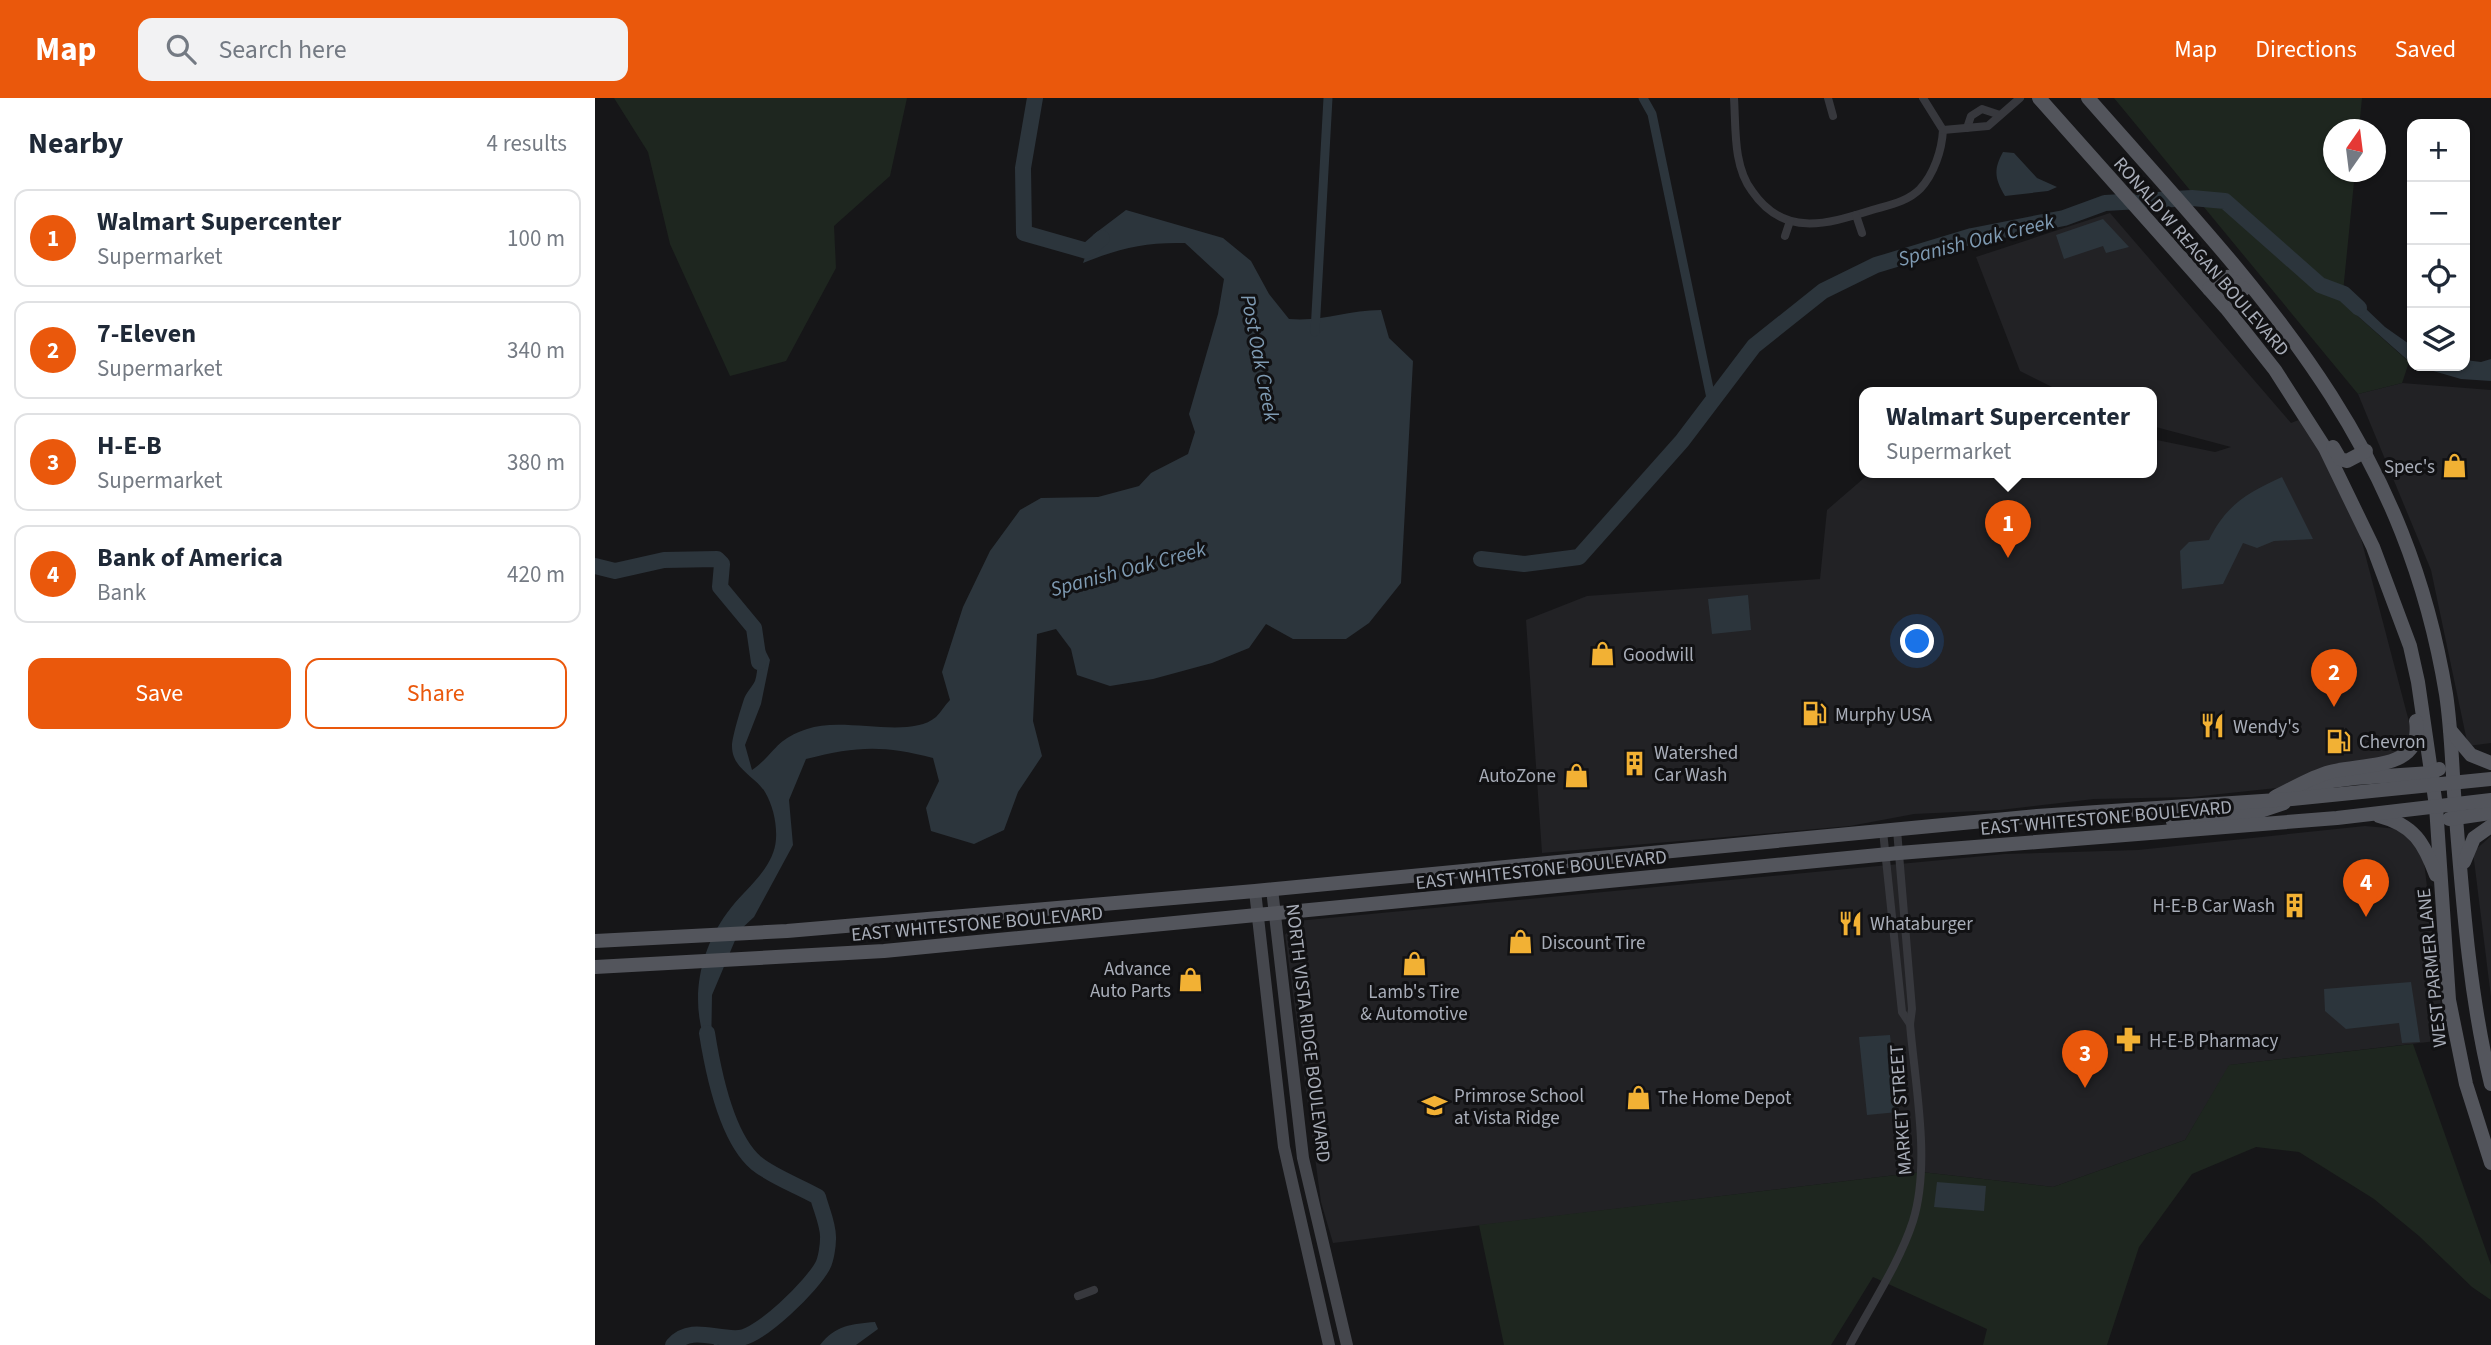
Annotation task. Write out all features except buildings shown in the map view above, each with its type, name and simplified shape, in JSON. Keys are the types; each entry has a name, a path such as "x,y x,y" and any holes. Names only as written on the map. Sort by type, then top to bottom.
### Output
{"main road":[{"name":"RONALD W REAGAN BOULEVARD","path":"2039,98 2226,308 2275,370 2325,448 2373,547 2410,646 2418,682 2436,806"},
{"name":"RONALD W REAGAN BOULEVARD","path":"2088,98 2274,312 2330,390 2366,451 2404,534 2423,593 2441,665 2456,811"},
{"path":"2209,289 2224,278 2236,281 2313,375 2330,390"},
{"path":"2226,308 2255,332 2273,354 2340,459 2347,461 2366,451"},
{"path":"2269,800 2324,774 2397,760 2409,752 2418,731 2413,701 2418,682"},
{"path":"2449,727 2471,755 2491,763"},
{"path":"2432,778 2443,765 2450,745"},
{"path":"2052,841 2069,832 2257,813 2332,781 2432,778 2453,783 2491,779"},
{"name":"EAST WHITESTONE BOULEVARD","path":"595,941 787,931 1272,890 2141,807 2292,799"},
{"name":"EAST WHITESTONE BOULEVARD","path":"595,967 771,960 1259,916 1892,854 2371,814 2436,806 2456,811 2491,800"},
{"name":"WEST PARMER LANE","path":"2436,806 2449,1000 2458,1049 2491,1163"},
{"path":"2438,828 2456,811 2491,813"},
{"name":"WEST PARMER LANE","path":"2456,811 2472,968 2491,1084"},
{"path":"2371,814 2403,824 2419,837 2442,891"},
{"path":"2461,870 2474,838 2491,826"}],"street":[{"path":"1734,98 1739,159 1747,183 1762,204 1790,221 1821,225 1909,198 1918,191 1931,173 1943,130 1923,98"},
{"path":"1828,98 1833,116"},
{"path":"1943,130 1988,126 2020,98"},
{"path":"1967,128 1971,116 1982,108 2000,115"},
{"path":"1856,215 1861,233"},
{"path":"1785,236 1790,221"},
{"name":"MARKET STREET","path":"1890,830 1902,1012 1910,1024"},
{"name":"MARKET STREET","path":"1850,1345 1901,1251 1913,1221 1920,1191 1910,1024 1912,1009 1890,830"},
{"name":"NORTH VISTA RIDGE BOULEVARD","path":"1272,890 1303,1158 1347,1345"},
{"name":"NORTH VISTA RIDGE BOULEVARD","path":"1255,891 1284,1147 1329,1345"},
{"path":"1078,1296 1094,1290"}],"shaded area":[{"path":"614,98 907,98 890,176 834,226 836,268 786,361 730,376 670,244 648,152"},
{"path":"2114,98 2362,98 2360,119 2323,119 2323,182 2354,182 2342,302 2407,360 2407,368 2402,383 2358,394"},
{"path":"2110,213 2291,423 2306,417 2347,485 2413,737 2400,756 2286,787 2192,797 2094,799 2000,810 1914,814 1850,826 1542,853 1526,620 1587,596 1820,579 1827,510 1864,478 2157,478 2157,440 2215,452 2231,447 2157,427 2157,387 2052,387 2020,371 1976,257"},
{"path":"2402,383 2491,390 2491,743 2468,746 2431,570 2358,394"},
{"path":"2365,826 2399,829 2423,853 2445,1040 2230,1065 2185,1140 2053,1187 1921,1172 1333,1243 1321,1202 1285,935 1297,921 2005,854 2138,850"},
{"path":"2491,836 2491,997 2473,852"},
{"path":"2413,1044 2491,1265 2491,1300 2472,1287 2419,1236 2374,1199 2299,1152 2256,1147 2192,1174 2139,1247 2107,1345 1983,1345 1987,1329 1873,1277 1831,1345 1504,1345 1479,1225 1921,1172 2053,1187 2185,1140 2229,1065"}],"water":[{"path":"2003,152 2014,153 2037,178 2057,187 2048,191 2005,196 1996,174"},
{"path":"1126,210 1223,238 1251,261 1269,294 1289,319 1313,319 1381,310 1389,338 1413,361 1401,583 1369,623 1346,639 1293,639 1266,624 1249,648 1212,663 1153,679 1110,686 1077,675 1071,649 1056,629 1037,634 1033,721 1042,756 1018,792 1004,830 974,844 931,831 926,808 939,781 933,758 899,751 870,749 806,759 789,800 793,845 754,917 739,931 712,995 711,1055 704,1037 698,1001 703,964 717,929 734,904 764,870 774,850 776,839 775,821 768,797 736,761 732,746 744,699 755,681 757,654 754,628 770,660 761,704 745,745 752,770 782,742 807,729 839,725 910,727 924,724 936,717 950,700 942,672 963,607 990,551 1020,510 1041,498 1098,497 1139,486 1151,473 1188,454 1195,432 1189,414 1218,314 1224,279 1185,243 1133,247 1083,263 1093,235"},
{"path":"2103,219 2129,247 2106,253 2103,246 2064,259 2056,235"},
{"path":"2345,289 2385,327 2407,342 2407,360 2342,302"},
{"path":"2491,359 2491,381 2461,379 2433,371 2470,371 2470,361 2481,362"},
{"path":"2282,477 2313,539 2274,541 2257,548 2243,543 2223,584 2182,589 2180,551 2189,542 2209,540 2223,518 2239,501"},
{"path":"1748,595 1751,630 1712,634 1708,599"},
{"path":"2411,982 2420,1042 2402,1043 2399,1023 2346,1029 2325,1011 2324,989"},
{"path":"1890,1035 1898,1112 1867,1115 1859,1037"},
{"path":"1937,1182 1986,1186 1984,1211 1934,1207"},
{"path":"875,1322 878,1329 856,1345 820,1345 838,1329"}],"waterway":[{"name":"Post Oak Creek","path":"1035,98 1023,168 1024,233 1087,251 1102,238"},
{"path":"1315,332 1328,98"},
{"path":"1643,98 1652,114 1712,403"},
{"name":"Spanish Oak Creek","path":"1481,559 1524,564 1579,557 1682,441 1754,346 1823,291 1876,265 1972,236 2064,218 2105,203 2192,198 2225,201 2320,285 2344,294 2359,308"},
{"path":"595,566 615,571 664,560 717,559 722,564 720,587 754,628 759,662"},
{"name":"Spanish Oak Creek","path":"673,1345 688,1336 739,1338 760,1329 809,1285 823,1265 828,1245 827,1229 818,1197 756,1163 737,1137 717,1084 707,1033"},
{"path":"715,1345 724,1337"}],"place":[{"name":"Spec's","path":"2455,466"},
{"name":"Walmart Supercenter","path":"2008,558"},
{"name":"Goodwill","path":"1603,654"},
{"name":"7-Eleven","path":"2334,707"},
{"name":"Murphy USA","path":"1815,714"},
{"name":"Wendy's","path":"2213,726"},
{"name":"Chevron","path":"2339,741"},
{"name":"Watershed Car Wash","path":"1634,763"},
{"name":"AutoZone","path":"1576,775"},
{"name":"H-E-B Car Wash","path":"2295,905"},
{"name":"Bank of America","path":"2366,917"},
{"name":"Whataburger","path":"1850,923"},
{"name":"Discount Tire","path":"1521,942"},
{"name":"Lamb's Tire & Automotive","path":"1414,963"},
{"name":"Advance Auto Parts","path":"1191,979"},
{"name":"H-E-B Pharmacy","path":"2129,1040"},
{"name":"H-E-B","path":"2085,1088"},
{"name":"The Home Depot","path":"1638,1097"},
{"name":"Primrose School at Vista Ridge","path":"1434,1106"}]}
